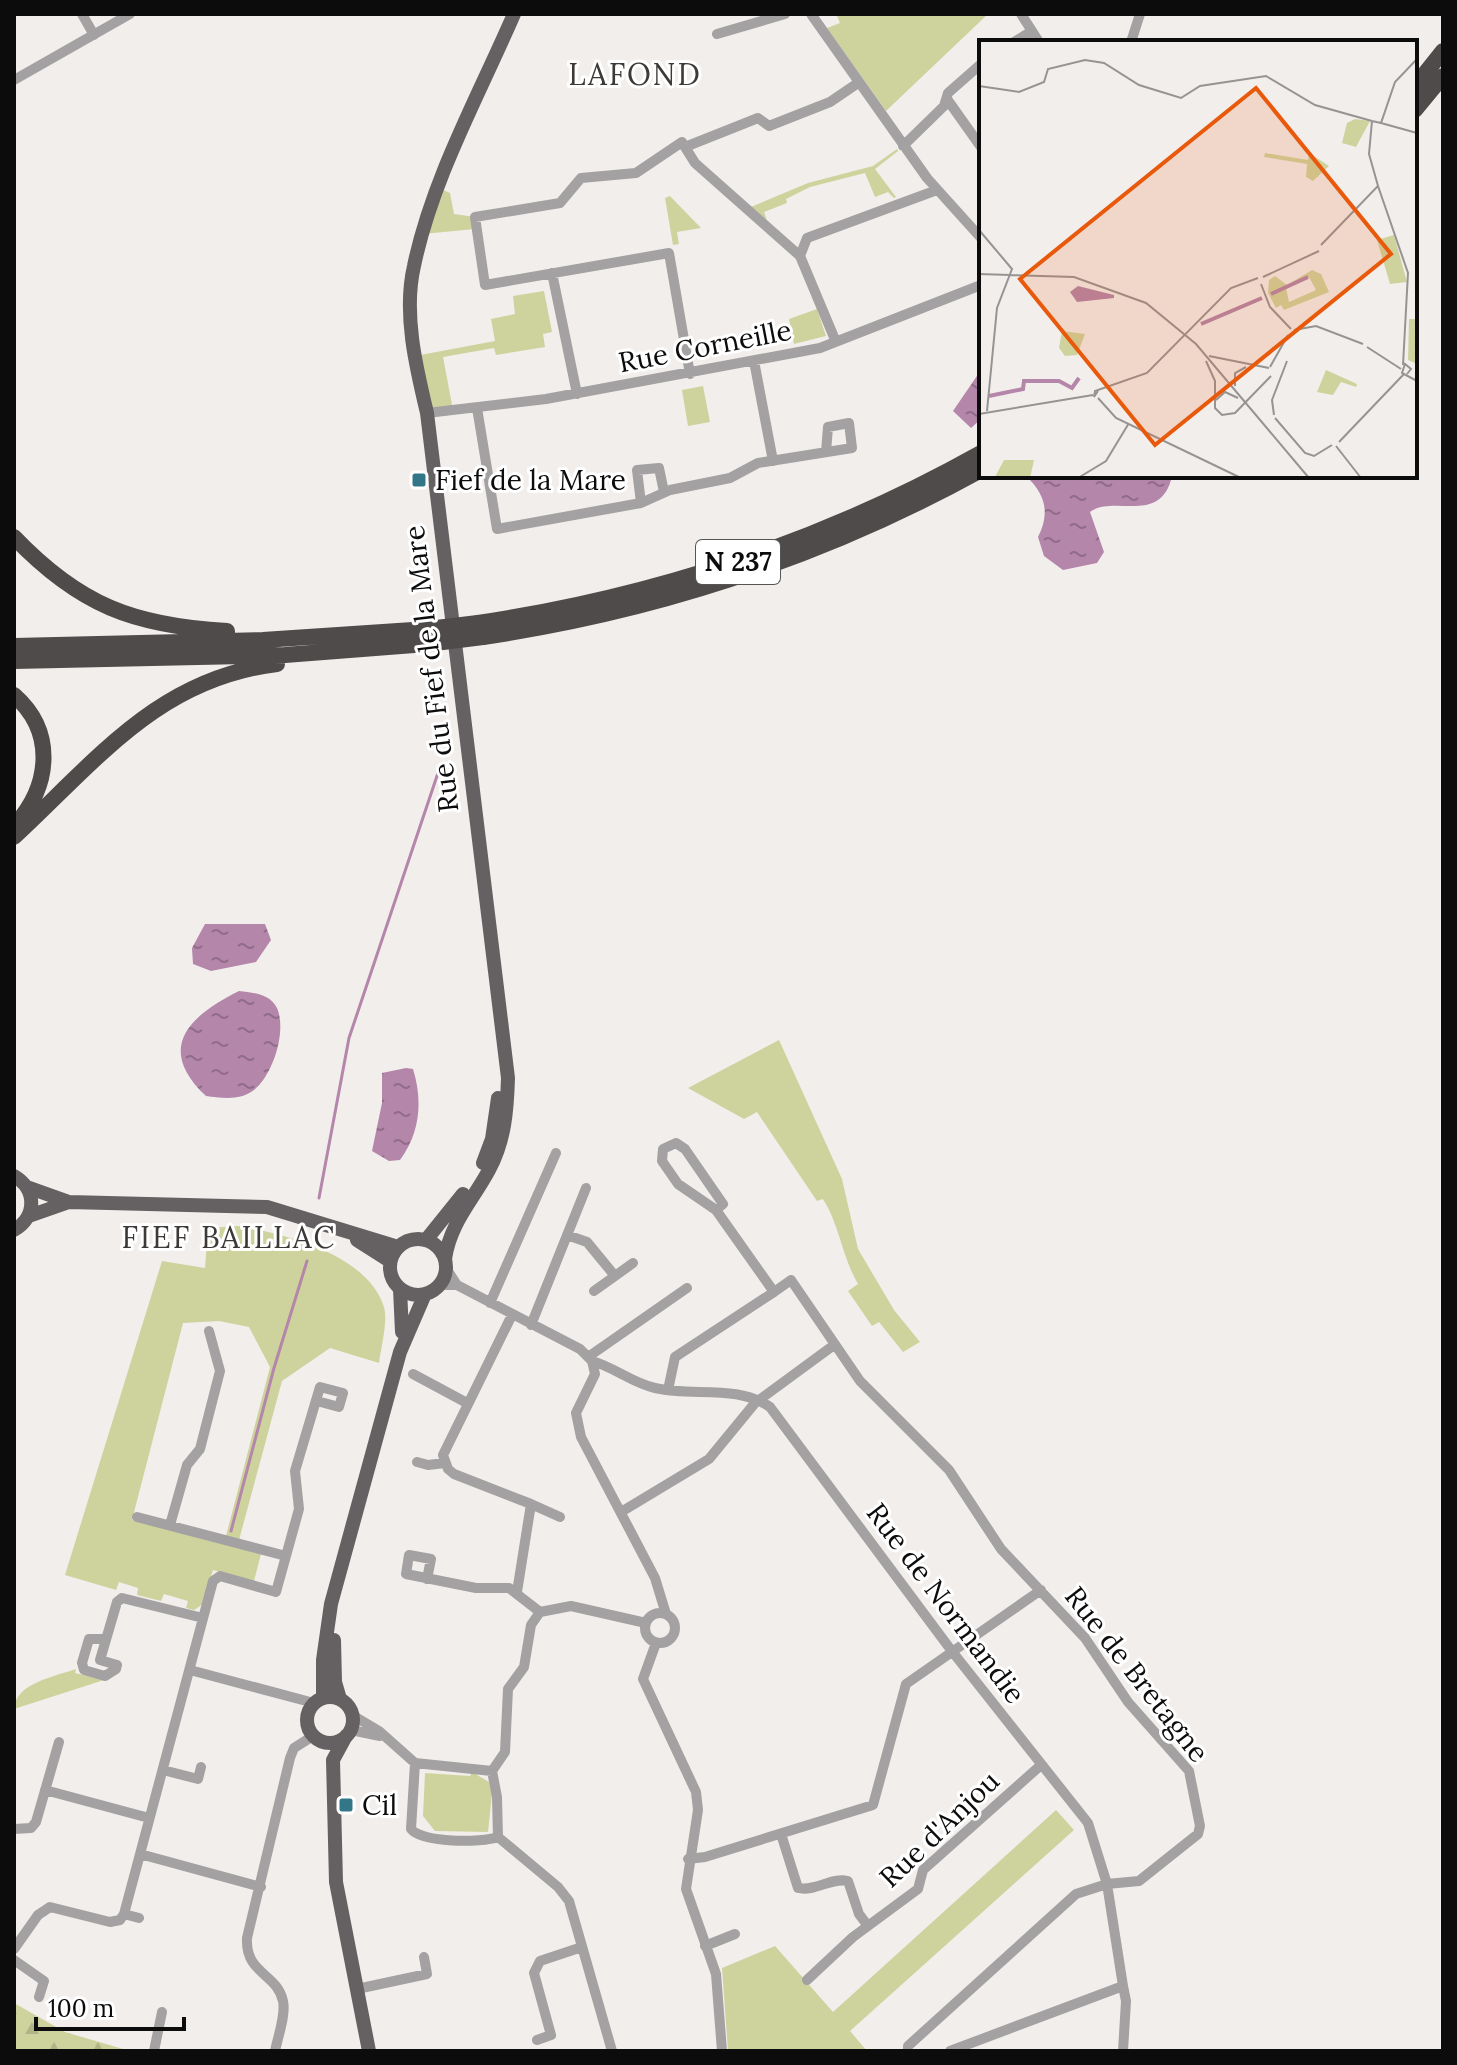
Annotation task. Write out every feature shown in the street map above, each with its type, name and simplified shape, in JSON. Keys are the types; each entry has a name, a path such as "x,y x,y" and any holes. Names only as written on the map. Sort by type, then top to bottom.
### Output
{"highway":[{"path":"1417,84 1443,51"},
{"path":"1417,108 1443,76"},
{"name":"N 237","path":"481,630 626,595 747,560 866,512 979,454"},
{"name":"N 237","path":"14,646 427,636 610,614 723,583 850,536 979,471"},
{"path":"14,537 48,573 123,615 192,630 236,632 263,640"},
{"name":"N 237","path":"14,661 355,651 427,636"},
{"path":"14,837 136,724 183,690 236,671 315,661 355,651"},
{"path":"14,695 34,716 44,751 40,786 14,826"}],"main road":[{"name":"Rue du Fief de la Mare","path":"446,1263 453,1228 491,1167 506,1121 508,1078 496,1002 427,413 412,344 413,269 439,188 514,14"},
{"name":"Rue du Fief de la Mare","path":"426,1240 472,1183 492,1139 499,1095 496,1002"},
{"path":"14,1176 27,1187 69,1202 267,1207 398,1247"},
{"path":"27,1187 31,1196 29,1216"},
{"path":"14,1230 29,1216 69,1202"},
{"path":"343,1232 390,1261"},
{"path":"333,1760 306,1719 318,1700 331,1604 400,1352 425,1294 440,1285 446,1263 441,1251 426,1240 411,1239 398,1247 390,1261 392,1277 400,1289 404,1307 400,1352"},
{"path":"400,1289 425,1294"},
{"path":"331,1604 335,1682 350,1727 333,1760 336,1882 369,2051"},
{"path":"318,1700 340,1699"},
{"path":"318,1739 335,1742 350,1727"}],"street":[{"path":"82,14 94,35"},
{"path":"14,80 130,14"},
{"path":"717,34 785,14"},
{"path":"811,14 903,146 937,190 979,236"},
{"path":"1021,14 1038,40"},
{"path":"1132,40 1140,14"},
{"path":"1017,40 1032,31"},
{"path":"903,146 979,66"},
{"path":"685,147 758,118 769,126 830,102 858,83"},
{"path":"947,99 979,144"},
{"path":"690,374 669,253 485,285 475,217 560,203 581,178 636,173 682,142 695,163 800,256 836,342"},
{"path":"787,245 937,190"},
{"path":"800,256 807,238"},
{"path":"552,273 577,394"},
{"name":"Rue Corneille","path":"427,413 577,394 754,361 836,342 979,286"},
{"path":"754,361 773,461"},
{"path":"477,408 497,529 641,503 664,492 730,478 758,463 826,452"},
{"path":"641,503 637,470 659,468 664,492"},
{"path":"668,1390 675,1357 774,1292 716,1210 678,1184 662,1161 663,1149 676,1143 685,1149 723,1204 716,1210"},
{"path":"490,1303 556,1153"},
{"path":"531,1325 586,1188"},
{"path":"567,1235 587,1242 615,1276"},
{"path":"446,1263 457,1285"},
{"path":"594,1291 633,1263"},
{"name":"Rue de Bretagne","path":"774,1292 791,1280 860,1381 949,1470 1001,1549 1085,1638 1128,1702 1189,1771 1200,1826 1198,1834 1139,1881 1107,1884 1076,1894 908,2046 908,2051"},
{"path":"440,1285 457,1285 580,1349 590,1359 643,1384 668,1390 735,1393 759,1400"},
{"path":"590,1359 687,1288"},
{"path":"512,1315 443,1455 454,1474 560,1517"},
{"path":"170,1525 187,1465 200,1449 220,1371 209,1331"},
{"path":"621,1512 709,1459 759,1400 834,1345"},
{"path":"590,1359 595,1374 576,1413 581,1437 655,1578 666,1614 673,1620 675,1631 670,1640 656,1643"},
{"path":"595,1374 612,1368"},
{"path":"413,1374 467,1403"},
{"name":"Rue de Normandie","path":"759,1400 770,1407 951,1650 1088,1823 1107,1884 1126,2001 1123,2051"},
{"path":"14,1949 38,1915 50,1907 110,1922 120,1920 124,1914 215,1579 220,1576 276,1592 299,1509 295,1471 317,1401"},
{"path":"417,1462 428,1465 445,1463"},
{"path":"517,1592 531,1504"},
{"path":"137,1517 286,1556"},
{"path":"427,1579 517,1592 540,1612"},
{"path":"688,1859 873,1805 906,1684 1041,1590"},
{"path":"106,1639 89,1639 82,1663 84,1670 105,1676 116,1669 117,1665 100,1660 117,1602 127,1596 203,1618"},
{"path":"612,2051 565,1894 498,1837 497,1797 492,1771 505,1752 508,1689 524,1667 531,1625 540,1612 571,1606 646,1623"},
{"path":"656,1643 648,1636 646,1623 653,1615 666,1614"},
{"path":"656,1643 643,1679 696,1792 698,1810 688,1859 688,1899 718,1985 722,2051"},
{"path":"190,1670 318,1700"},
{"path":"350,1727 379,1731 415,1763 492,1771"},
{"path":"275,2051 284,2003 274,1986 250,1961 246,1950 290,1758 294,1748 318,1739"},
{"path":"14,1829 31,1828 36,1822 59,1742"},
{"path":"415,1763 411,1829 414,1834 425,1838 488,1841 498,1837"},
{"name":"Rue d'Anjou","path":"807,1980 868,1926 918,1889 923,1870 1041,1765"},
{"path":"163,1770 198,1779 201,1767"},
{"path":"45,1790 149,1818"},
{"name":"Rue d'Anjou","path":"781,1834 798,1888 808,1890 840,1879 848,1881 859,1914 868,1926"},
{"path":"140,1854 261,1887"},
{"path":"124,1914 139,1918"},
{"path":"705,1946 735,1934"},
{"path":"537,2040 551,2035 534,1973 535,1966 540,1961 582,1947"},
{"path":"357,1989 427,1974 424,1957"},
{"path":"14,1960 44,1981 39,1997"},
{"path":"950,2051 1123,1986"},
{"path":"154,2051 162,2012"}],"green space":[{"path":"836,14 988,14 886,111 827,28 840,23"},
{"path":"897,149 875,169 894,198 888,192 875,197 865,173 810,187 786,199 787,203 764,212 767,220 751,207 808,183 873,166"},
{"path":"439,188 450,193 454,214 475,217 475,229 423,234"},
{"path":"670,196 701,228 677,232 679,244 673,245 665,198"},
{"path":"544,291 552,332 543,334 545,347 496,355 494,348 443,357 453,410 427,413 415,356 495,341 491,319 515,314 513,296"},
{"path":"817,309 826,336 794,344 789,319"},
{"path":"703,386 710,422 688,426 682,390"},
{"path":"779,1040 842,1179 858,1249 894,1310 920,1342 903,1352 879,1322 872,1326 848,1291 858,1284 829,1209 823,1199 817,1201 757,1112 744,1119 688,1088"},
{"path":"238,1226 301,1241 343,1260 361,1273 375,1289 384,1307 385,1327 379,1363 330,1348 282,1381 239,1540 226,1536 270,1367 249,1327 219,1321 183,1323 132,1520 261,1554 254,1581 213,1570 203,1604 194,1610 186,1608 188,1601 164,1594 161,1601 137,1595 138,1588 119,1582 116,1590 65,1575 162,1261 205,1268 208,1228"},
{"path":"76,1669 75,1673 104,1680 14,1709 16,1700 29,1687"},
{"path":"472,1772 489,1782 492,1794 488,1832 435,1831 423,1816 425,1773 470,1776"},
{"path":"1056,1810 1074,1830 850,2031 867,2051 728,2051 722,1968 775,1946 833,2012"},
{"path":"14,2003 65,2032 130,2051 14,2051"}],"water":[{"path":"979,373 979,421 971,428 953,411"},
{"path":"1028,478 1171,478 1166,491 1148,505 1100,507 1090,512 1104,552 1097,563 1063,570 1044,556 1038,537 1045,512 1038,490"},
{"path":"205,924 265,924 271,940 256,962 211,971 193,964 192,948"},
{"path":"239,991 255,993 274,1003 280,1018 276,1052 267,1074 254,1090 231,1098 206,1096 191,1079 183,1063 181,1048 185,1035 206,1011"},
{"path":"413,1069 418,1093 416,1128 400,1160 389,1161 372,1151 382,1103 382,1073"}],"waterway":[{"path":"319,1198 349,1038 441,764"},
{"path":"231,1531 274,1368 307,1261"}],"place":[{"name":"Fief de la Mare","path":"419,480"},
{"name":"Cil","path":"346,1805"}],"district":[{"name":"LAFOND","path":"635,75"},
{"name":"FIEF BAILLAC","path":"229,1238"}]}
